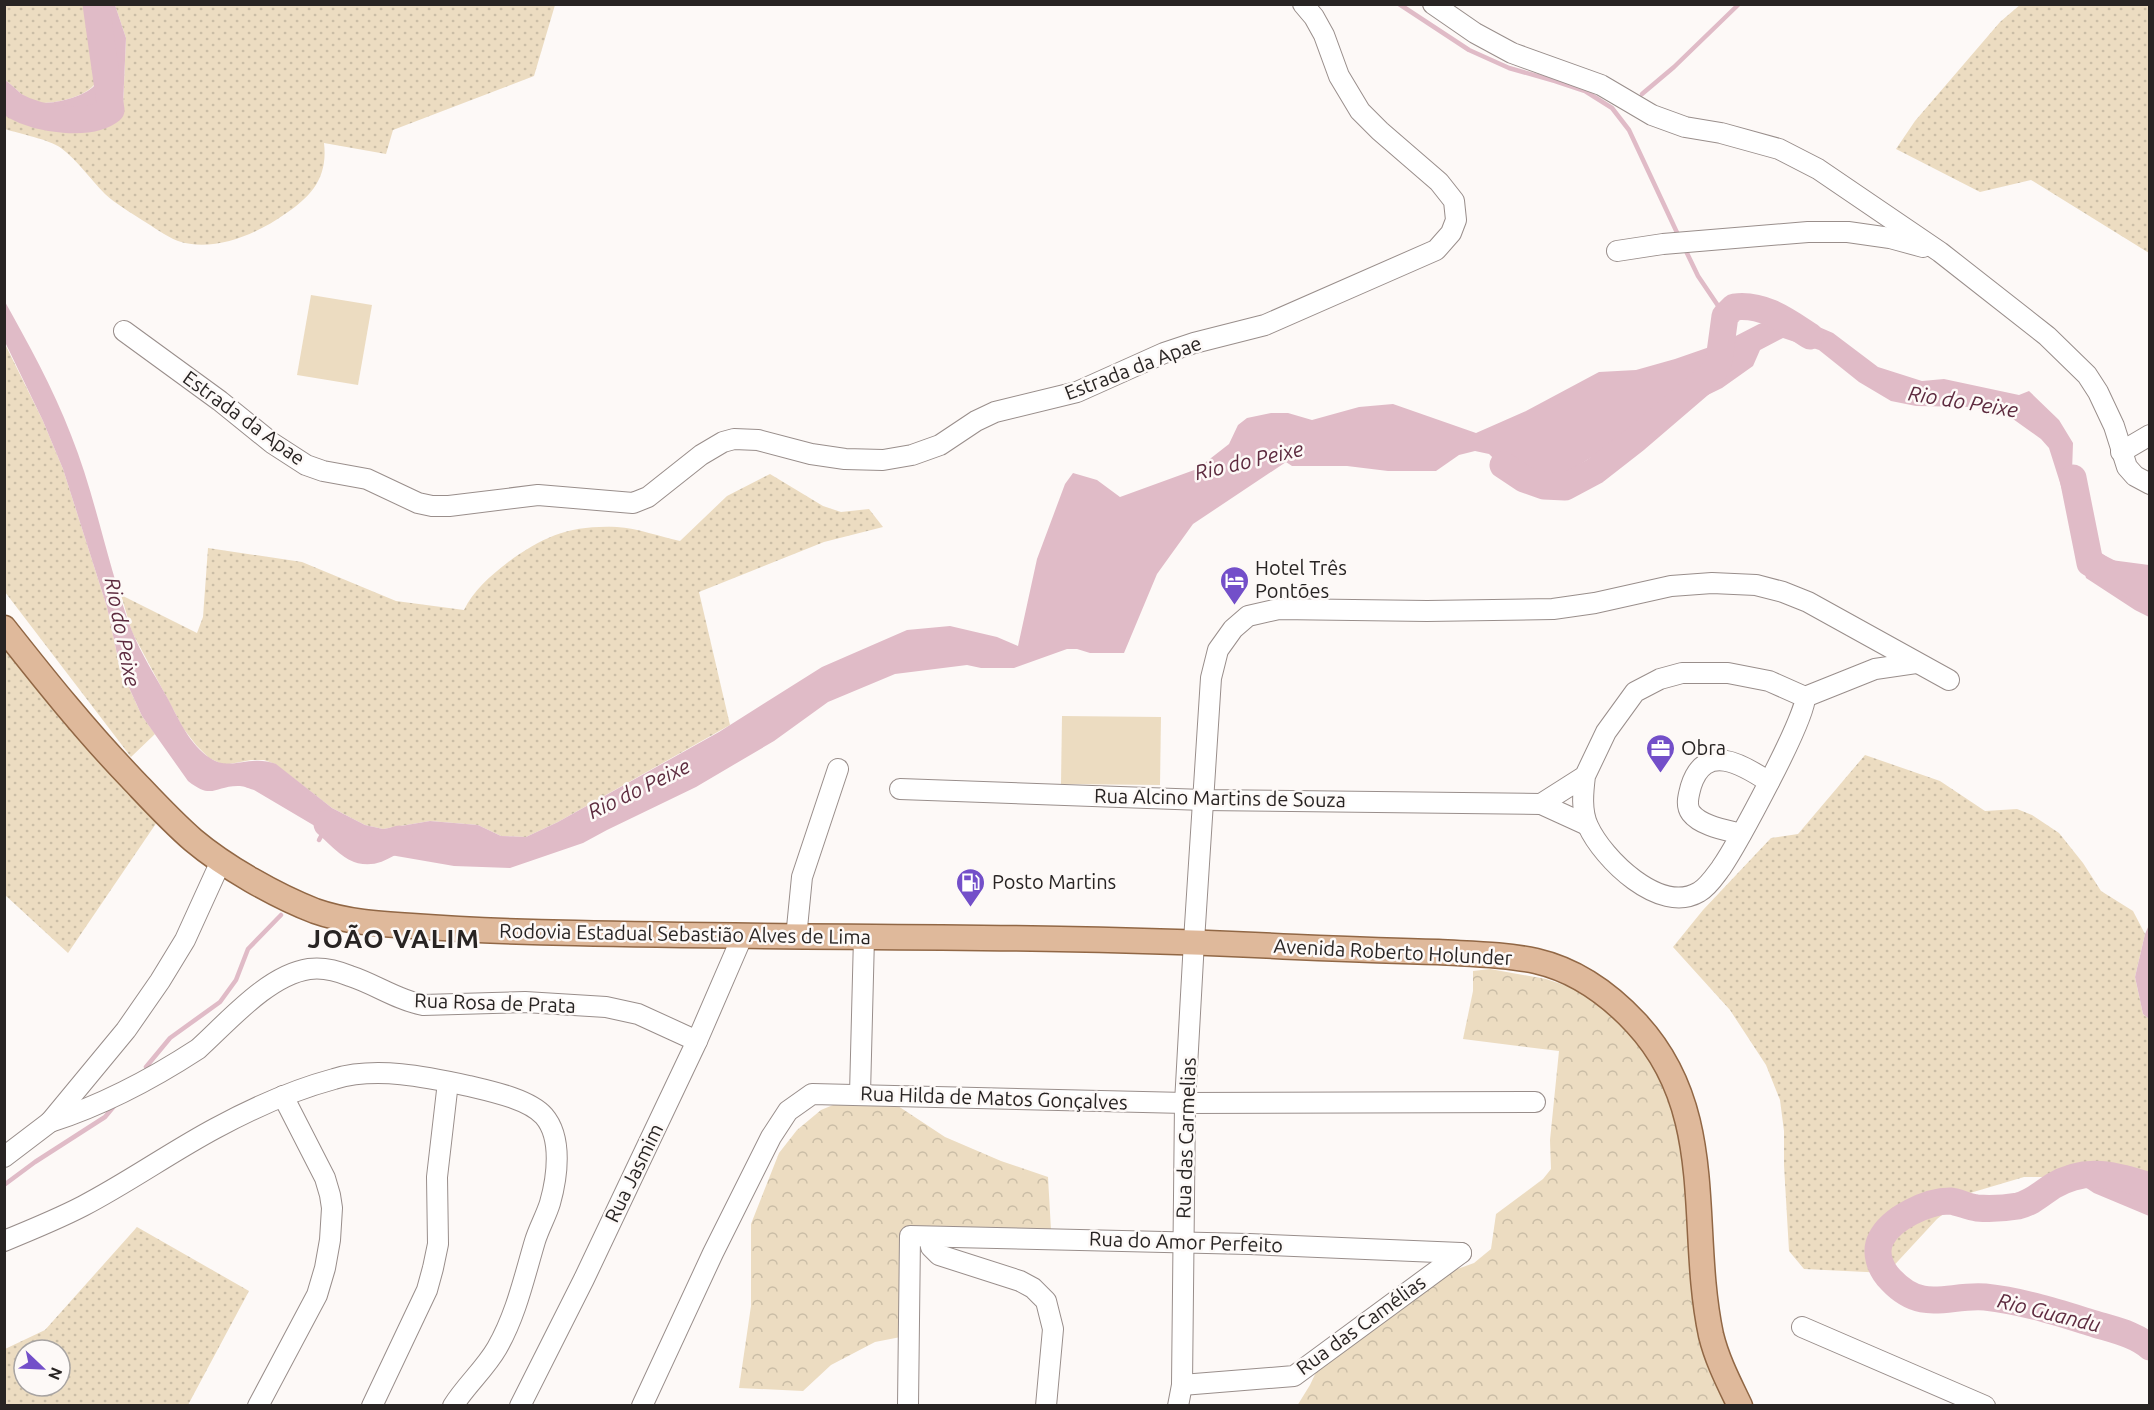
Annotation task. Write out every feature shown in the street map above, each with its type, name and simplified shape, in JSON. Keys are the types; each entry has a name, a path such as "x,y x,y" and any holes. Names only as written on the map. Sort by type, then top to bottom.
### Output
{"main road":[{"name":"Rodovia Estadual Sebastião Alves de Lima","path":"4,628 69,711 102,748 196,843 221,861 280,894 314,910 342,918 371,923 502,932 796,938 1194,941"},
{"name":"Avenida Roberto Holunder","path":"1194,941 1511,957 1560,968 1584,980 1617,1004 1640,1027 1661,1055 1671,1070 1682,1097 1691,1136 1696,1175 1703,1268 1712,1338 1740,1406"}],"street":[{"name":"Estrada da Apae","path":"124,331 220,401 272,443 306,465 323,471 367,479 418,503 432,506 538,495 633,503 648,497 701,455 723,442 734,439 758,440 812,454 845,459 883,460 912,455 940,445 976,421 995,412 1077,392 1174,350 1265,325 1411,262 1436,250 1444,243 1456,220 1454,201 1439,182 1380,131 1355,104 1339,76 1324,35 1314,17 1303,4"},
{"path":"1433,4 1475,33 1512,53 1601,85 1639,109 1668,122 1758,142 1797,157 1818,169 1940,252 2047,336 2086,375 2098,392 2107,410 2127,467 2135,476 2150,484"},
{"path":"1617,251 1671,243 1808,232 1848,232 1890,238 1940,252"},
{"path":"2121,452 2150,435"},
{"name":"Rua das Carmelias","path":"1178,1406 1182,1385 1185,1103 1211,678 1218,650 1233,629 1248,616 1279,609 1427,611 1553,609 1595,603 1671,586 1712,583 1756,585 1808,602 1949,680"},
{"path":"1805,697 1805,705 1769,782 1721,868 1701,891 1689,896 1670,897 1650,890 1624,872 1605,851 1587,825 1583,796 1585,776 1606,732 1635,692 1660,679 1682,673 1728,673 1769,681 1805,697 1875,669 1916,663"},
{"path":"1741,834 1704,822 1690,812 1689,794 1694,778 1709,760 1724,760 1739,765 1769,782"},
{"path":"796,938 802,877 838,769"},
{"path":"1541,804 1585,776"},
{"name":"Rua Alcino Martins de Souza","path":"900,789 1203,800 1541,804 1587,825"},
{"path":"4,1157 50,1122 126,1030 160,981 185,939 221,861"},
{"name":"Rua Jasmim","path":"520,1406 584,1279 697,1041 742,937"},
{"path":"860,1094 864,938"},
{"name":"Rua Rosa de Prata","path":"50,1122 109,1100 185,1058 198,1050 268,987 292,974 309,969 322,969 350,976 423,1005 525,1002 606,1008 638,1014 697,1041"},
{"path":"4,1241 84,1206 216,1128 283,1096 335,1078 357,1074 393,1075 448,1082 492,1091 536,1109 544,1116 554,1134 555,1181 549,1204 536,1236 520,1296 510,1321 489,1361 453,1406"},
{"path":"372,1406 427,1290 434,1268 438,1244 438,1177 448,1082"},
{"name":"Rua Hilda de Matos Gonçalves","path":"642,1406 718,1242 771,1137 788,1111 812,1094 1185,1103 1535,1102"},
{"path":"258,1406 317,1295 325,1269 330,1240 332,1208 325,1178 283,1096"},
{"path":"908,1406 920,1237"},
{"path":"920,1237 939,1255 1020,1281 1033,1288 1046,1301 1053,1329 1046,1406"},
{"name":"Rua do Amor Perfeito","path":"920,1237 1183,1242 1461,1253"},
{"name":"Rua das Camélias","path":"1182,1385 1294,1376 1461,1253"},
{"path":"1802,1327 1985,1406"}],"green space":[{"path":"2021,4 2149,5 2149,253 2031,180 1980,192 1896,149 1915,121 2000,22"},
{"path":"5,5 93,5 107,67 95,84 74,97 57,102 41,103 27,98 5,80"},
{"path":"115,5 555,5 534,76 393,130 386,154 324,143 325,155 321,176 310,193 295,207 274,221 234,240 206,245 173,239 123,208 105,194 61,148 42,139 5,129 4,106 34,122 98,113 123,106 126,38"},
{"path":"311,295 372,305 358,385 297,375"},
{"path":"4,342 43,421 63,469 107,607 120,668 142,716 155,734 131,757 5,592"},
{"path":"770,474 823,506 841,512 869,509 883,527 824,542 699,592 730,725 558,822 526,837 501,836 478,825 430,821 383,829 365,825 332,808 275,764 264,760 251,760 224,765 209,758 183,728 132,632 121,595 197,633 203,617 208,548 302,562 396,601 464,610 477,590 494,573 545,539 571,530 617,527 680,541 727,496"},
{"path":"4,634 157,822 68,953 5,895"},
{"path":"1062,716 1161,717 1160,785 1061,784"},
{"path":"1865,755 1940,781 1985,811 2017,809 2032,815 2059,833 2083,863 2101,891 2133,911 2145,934 2135,977 2143,1014 2149,1019 2149,1173 2142,1177 2117,1166 2091,1165 2070,1177 2024,1177 1970,1193 1937,1219 1887,1273 1804,1269 1789,1251 1784,1131 1780,1100 1766,1065 1730,1010 1673,947 1703,910 1771,838 1798,834"},
{"path":"1490,969 1546,979 1597,996 1672,1052 1703,1276 1735,1405 1297,1406 1310,1385 1334,1334 1386,1295 1474,1263 1491,1249 1496,1214 1543,1179 1551,1169 1550,1140 1559,1051 1463,1039 1473,991 1473,971"},
{"path":"845,1100 879,1100 898,1106 945,1137 1001,1161 1048,1177 1051,1230 915,1231 916,1334 875,1342 831,1365 803,1391 739,1388 751,1306 751,1224 779,1153 797,1130 821,1110"},
{"path":"137,1227 249,1291 188,1405 5,1405 5,1349 12,1346 12,1398 72,1398 72,1338 28,1338 45,1330"}],"water":[{"path":"93,5 115,5 126,38 123,106 119,111 34,122 5,106 5,80 27,98 41,103 75,97 96,84 107,67"},
{"path":"4,300 48,383 71,435 88,483 116,583 136,640 191,739 203,753 218,762 266,761 276,764 332,808 365,825 383,829 430,821 478,825 501,836 526,837 558,822 719,732 822,667 907,630 950,626 997,637 1018,646 1037,559 1065,484 1073,473 1097,480 1120,497 1197,469 1229,444 1238,425 1247,418 1271,413 1288,413 1312,420 1359,407 1393,404 1476,433 1526,411 1599,372 1636,370 1675,359 1724,342 1759,324 1789,314 1833,333 1878,367 1922,381 1944,379 2019,395 2029,391 2059,420 2073,443 2072,472 2084,494 2079,519 2082,532 2093,547 2111,560 2149,565 2149,617 2086,578 2049,448 2041,439 2013,419 1990,410 1971,407 1916,406 1891,401 1859,382 1819,350 1783,338 1760,350 1753,366 1722,388 1634,431 1558,478 1531,485 1516,480 1489,454 1475,451 1459,455 1436,471 1388,471 1347,466 1292,466 1286,462 1193,524 1157,574 1124,653 1090,653 1067,649 1014,668 981,668 967,665 895,674 828,702 774,741 696,787 583,843 510,868 454,866 373,852 347,845 254,790 232,786 209,791 196,787 188,781 142,716 120,668 107,607 63,469 5,342"},
{"path":"2149,925 2149,1019 2143,1014 2135,977"},
{"path":"2091,1165 2117,1166 2142,1177 2149,1173 2149,1216 2094,1193 2070,1177"}],"waterway":[{"name":"Rio do Peixe","path":"4,97 25,111 64,119 90,118 111,110 96,4"},
{"path":"1399,4 1469,50 1509,68 1585,91 1612,108 1629,130 1680,239"},
{"path":"1642,94 1674,67 1739,4"},
{"path":"1685,249 1698,276 1725,316"},
{"name":"Rio do Peixe","path":"1503,465 1524,479 1544,486 1565,487 1595,471 1713,373 1719,360 1725,316 1734,307 1745,306 1765,310 1810,336"},
{"name":"Rio do Peixe","path":"2073,478 2090,563 2150,594"},
{"name":"Rio do Peixe","path":"327,824 349,844 362,850 377,849 399,839"},
{"path":"319,840 326,827"},
{"path":"146,1067 170,1038 220,1002 236,980 248,949 281,915"},
{"path":"4,1185 105,1117 115,1105"},
{"name":"Rio Guandu","path":"2150,1186 2113,1176 2089,1174 2065,1180 2018,1206 1977,1208 1950,1201 1931,1204 1911,1212 1893,1224 1881,1239 1878,1249 1879,1260 1887,1276 1914,1297 1925,1300 1985,1297 2013,1301 2124,1333 2150,1347"}],"place":[{"name":"Hotel Três Pontões","path":"1234,606"},
{"name":"Obra","path":"1660,774"},
{"name":"Posto Martins","path":"971,908"}],"district":[{"name":"JOÃO VALIM","path":"394,939"}]}
